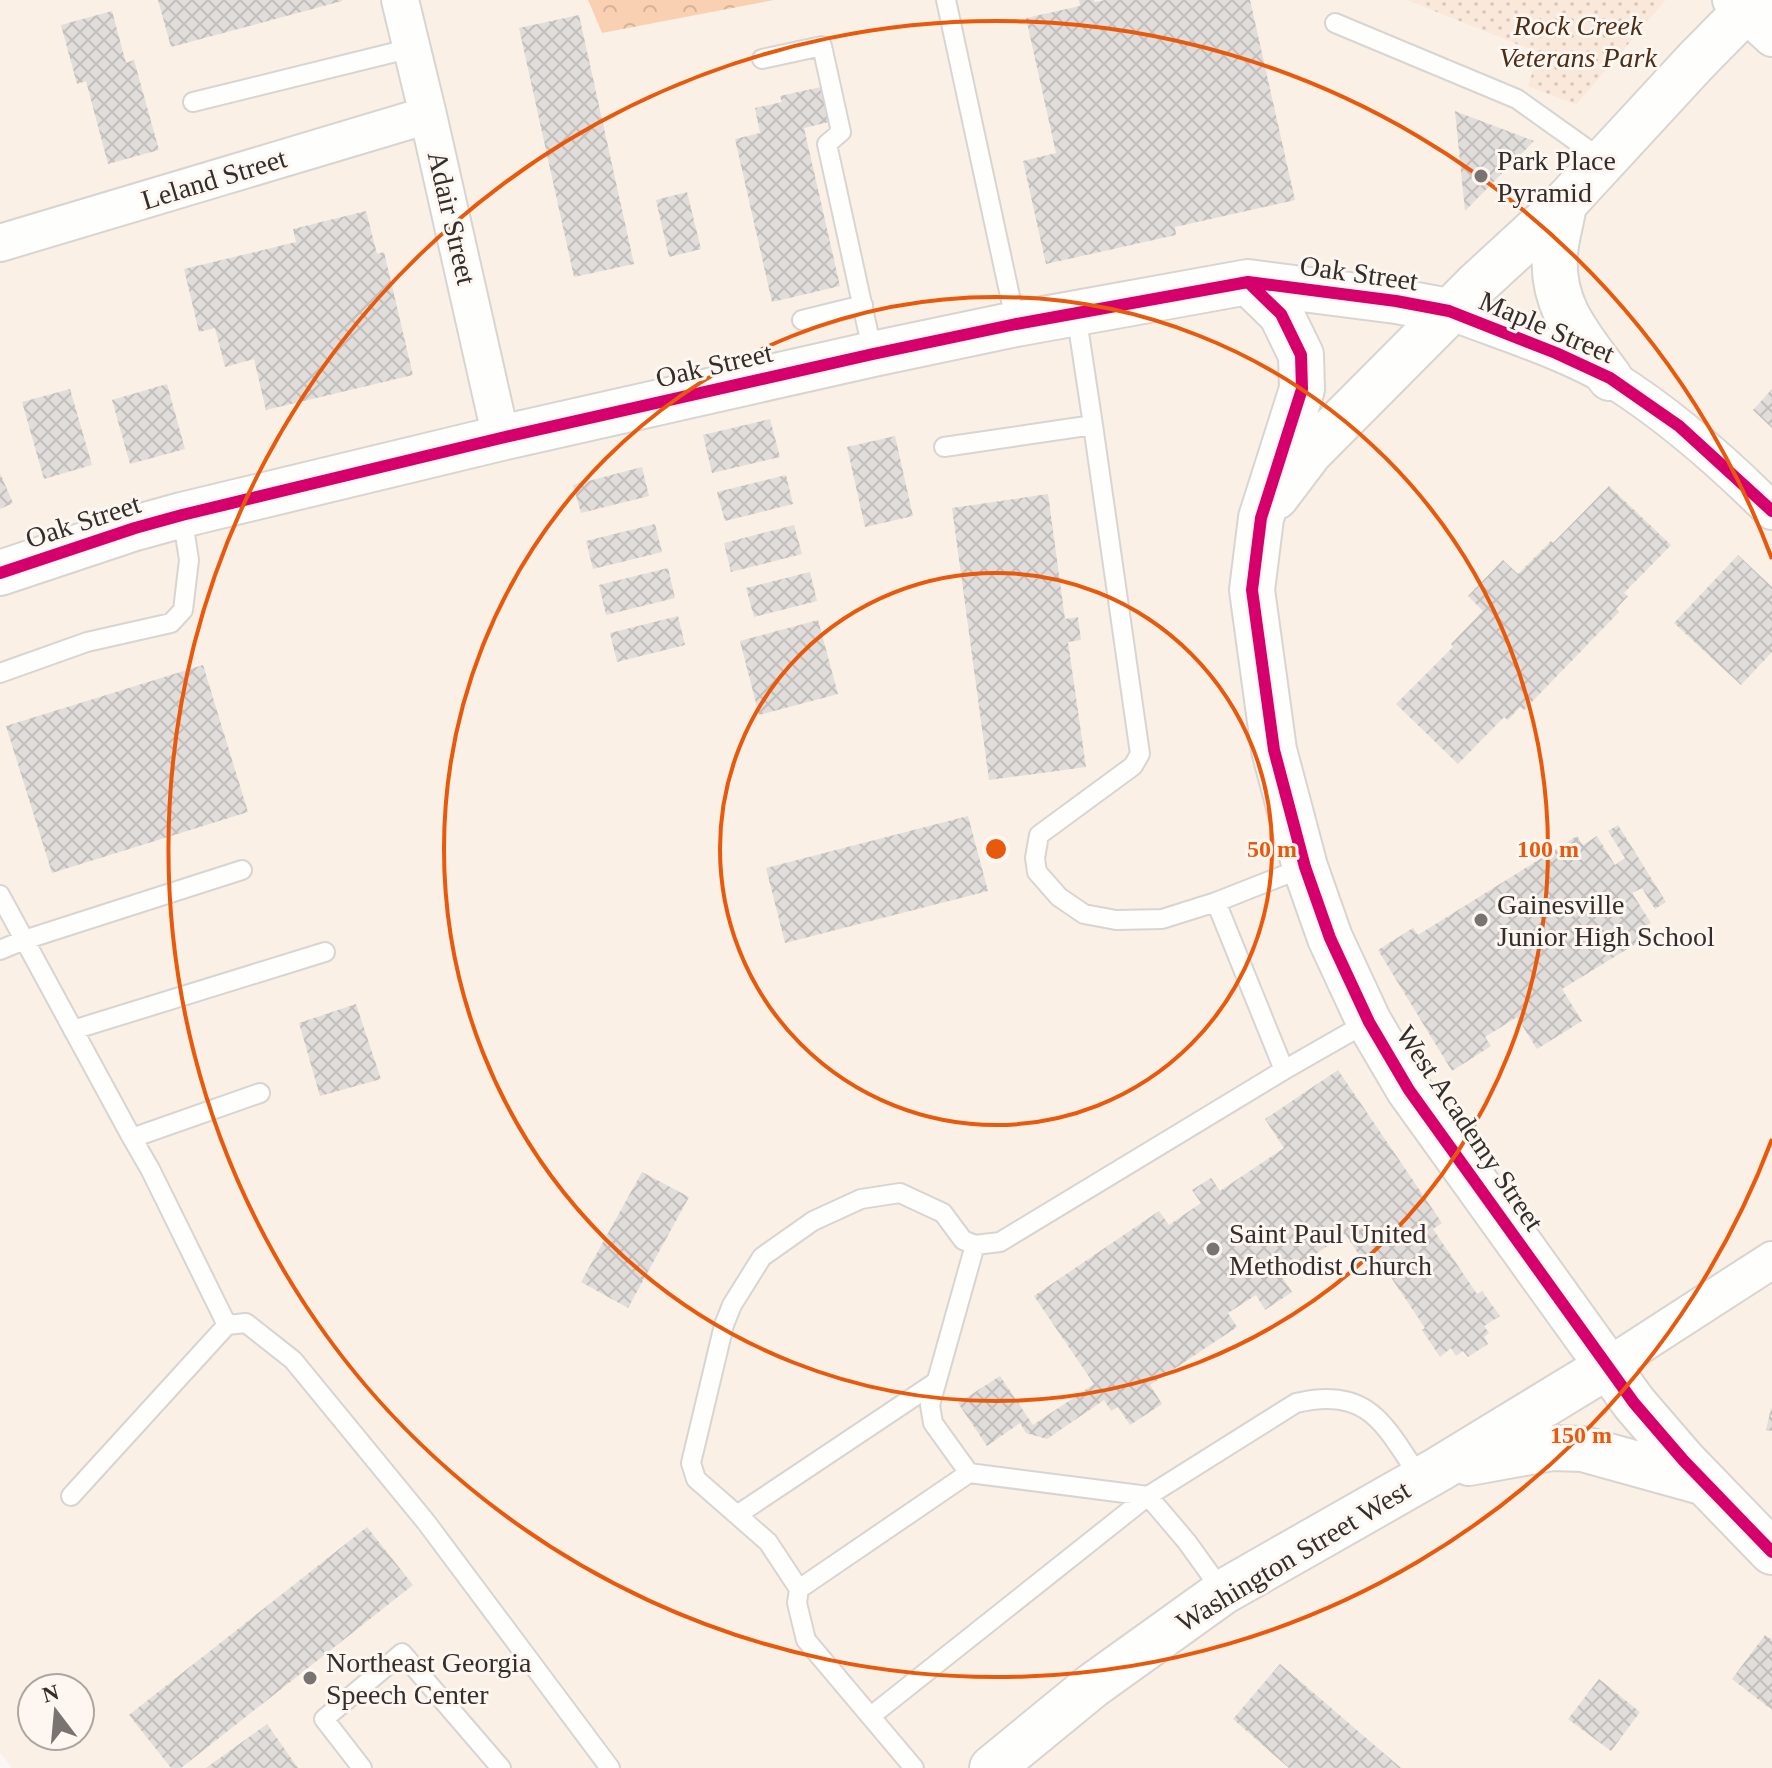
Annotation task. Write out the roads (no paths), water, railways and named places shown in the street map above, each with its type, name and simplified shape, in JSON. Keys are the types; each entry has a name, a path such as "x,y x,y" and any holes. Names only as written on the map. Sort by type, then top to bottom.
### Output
{"street":[{"name":"Adair Street","path":"400,0 501,438"},
{"path":"1261,518 1310,452 1449,311 1564,204 1751,13"},
{"name":"Leland Street","path":"0,243 428,115"},
{"path":"1564,204 1555,253 1556,287 1562,308 1610,378"},
{"name":"Oak Street","path":"0,573 182,515 501,438 873,354 1076,313 1248,282 1449,311"},
{"name":"West Academy Street","path":"1248,282 1281,314 1301,355 1302,389 1261,518 1252,590 1274,750 1305,867 1330,938 1369,1022 1409,1090 1634,1403 1772,1552"},
{"name":"Maple Street","path":"1449,311 1610,378 1679,426 1772,511"},
{"path":"1608,1366 1772,1260"},
{"name":"Washington Street West","path":"992,1768 1092,1686 1223,1592 1430,1474 1608,1366"},
{"path":"1430,1474 1552,1448 1583,1449 1704,1482"}],"lane":[{"path":"946,0 1016,324"},
{"path":"1335,23 1517,99 1604,161"},
{"path":"762,59 822,46 841,132 827,144 873,354"},
{"path":"193,102 412,48"},
{"path":"802,320 863,305"},
{"path":"1076,313 1140,754 1133,766 1039,835 1035,858 1037,872 1059,897 1084,914 1116,920 1162,919 1216,902 1305,867"},
{"path":"944,447 1093,425"},
{"path":"0,673 87,642 171,623 183,610 189,560 182,515"},
{"path":"0,950 242,870"},
{"path":"0,895 150,1169 227,1325"},
{"path":"1216,902 1284,1070"},
{"path":"73,1030 325,952"},
{"path":"914,1768 806,1640 797,1603 799,1589 768,1542 696,1479 691,1463 724,1325 732,1305 762,1257 813,1221 861,1199 900,1193 943,1213 963,1240 975,1245 1000,1242 1369,1022"},
{"path":"132,1138 260,1093"},
{"path":"969,1473 933,1423 930,1405 975,1245"},
{"path":"71,1496 227,1325 246,1323 293,1360 426,1522 610,1768"},
{"path":"737,1515 936,1382"},
{"path":"871,1716 1148,1496 1296,1403 1314,1399 1351,1401 1376,1415 1430,1474"},
{"path":"799,1589 969,1473 1148,1496 1187,1542 1223,1592"},
{"path":"362,1768 324,1719 402,1653 501,1768"}],"place":[{"name":"Park Place Pyramid","path":"1481,176"},
{"name":"Gainesville Junior High School","path":"1481,920"},
{"name":"Saint Paul United Methodist Church","path":"1213,1249"},
{"name":"Northeast Georgia Speech Center","path":"310,1678"}],"park label":[{"name":"Rock Creek Veterans Park","path":"1578,41"}]}
